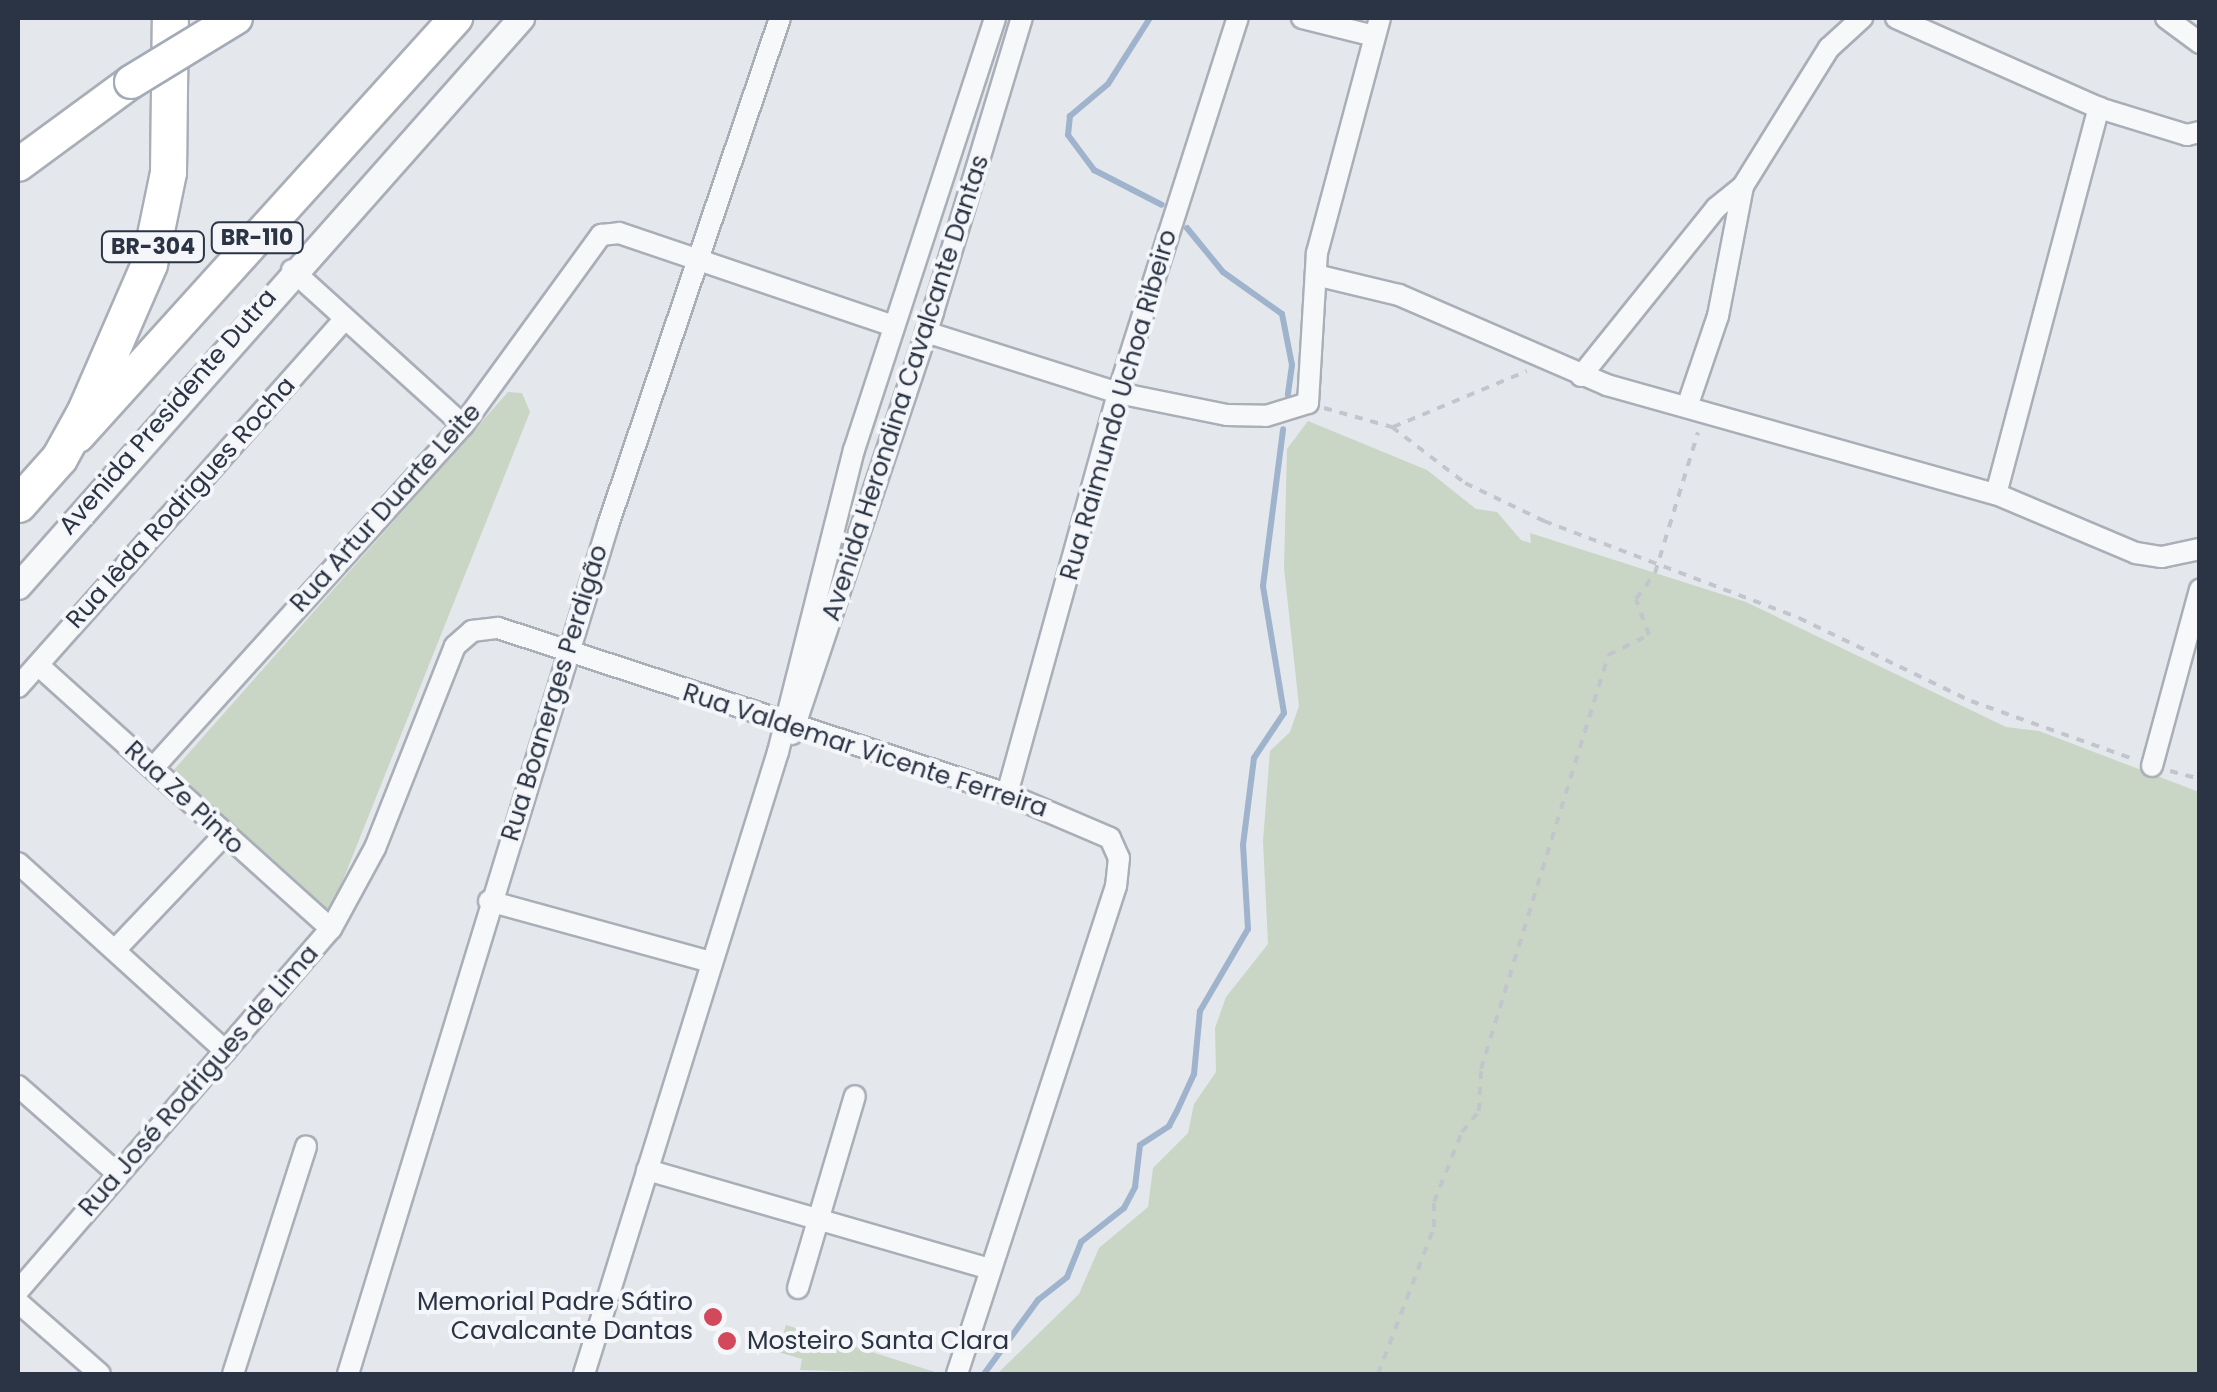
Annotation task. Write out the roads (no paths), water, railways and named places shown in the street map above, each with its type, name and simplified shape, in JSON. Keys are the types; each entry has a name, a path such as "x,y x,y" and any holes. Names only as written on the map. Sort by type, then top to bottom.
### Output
{"highway":[{"name":"BR-304","path":"58,458 126,331 149,264 168,172 170,18"},
{"name":"BR-110","path":"18,504 58,458"}],"main road":[{"path":"18,165 131,82 236,18"},
{"name":"Avenida Presidente Dutra","path":"58,458 456,18"}],"street":[{"name":"Avenida Presidente Dutra","path":"18,586 292,270 520,18"},
{"name":"Rua Boanerges Perdigão","path":"348,1374 489,901 696,263 780,18"},
{"name":"Avenida Herondina Cavalcante Dantas","path":"789,724 899,304 995,18"},
{"name":"Avenida Herondina Cavalcante Dantas","path":"584,1374 710,962 778,752 929,322 1022,18"},
{"name":"Rua Raimundo Uchoa Ribeiro","path":"1007,794 1118,393 1238,18"},
{"path":"899,304 929,322 1118,393 1246,418 1308,404 1323,226 1377,27 1302,18"},
{"path":"1581,376 1716,208 1743,186 1829,48 1862,18"},
{"path":"1896,18 2099,108 2187,135 2200,132"},
{"path":"2166,18 2200,44"},
{"path":"1996,494 2099,108"},
{"path":"1697,406 1743,186"},
{"name":"Rua Artur Duarte Leite","path":"153,768 463,424 600,235 619,233 696,263"},
{"path":"696,263 894,326"},
{"path":"292,270 463,424"},
{"path":"1316,275 1399,295 1581,376 1996,494 2144,556 2200,549"},
{"name":"Rua Iêda Rodrigues Rocha","path":"18,687 345,320"},
{"path":"2152,766 2200,590"},
{"name":"Rua José Rodrigues de Lima","path":"18,1291 331,929 375,848 460,639 498,628 570,656"},
{"name":"Rua Valdemar Vicente Ferreira","path":"570,656 1007,794 1110,838 1119,858 1116,886 989,1269"},
{"name":"Rua Ze Pinto","path":"38,665 223,836 331,929"},
{"path":"115,950 223,836"},
{"path":"18,863 224,1051"},
{"path":"489,901 710,962"},
{"path":"18,1086 117,1173"},
{"path":"798,1288 855,1096"},
{"path":"233,1374 306,1146"},
{"path":"647,1170 989,1269 957,1374"},
{"path":"18,1302 100,1374"}],"waterway":[{"path":"1150,18 1108,84 1070,116 1068,135 1094,170 1162,205"},
{"path":"1187,228 1223,272 1282,314 1292,365 1288,395"},
{"path":"984,1374 1038,1300 1067,1277 1081,1242 1124,1208 1135,1187 1140,1145 1169,1126 1177,1111 1194,1074 1200,1011 1248,929 1243,845 1254,758 1284,713 1263,586 1283,429"}],"place":[{"name":"Memorial Padre Sátiro Cavalcante Dantas","path":"713,1317"},
{"name":"Mosteiro Santa Clara","path":"727,1341"}]}
